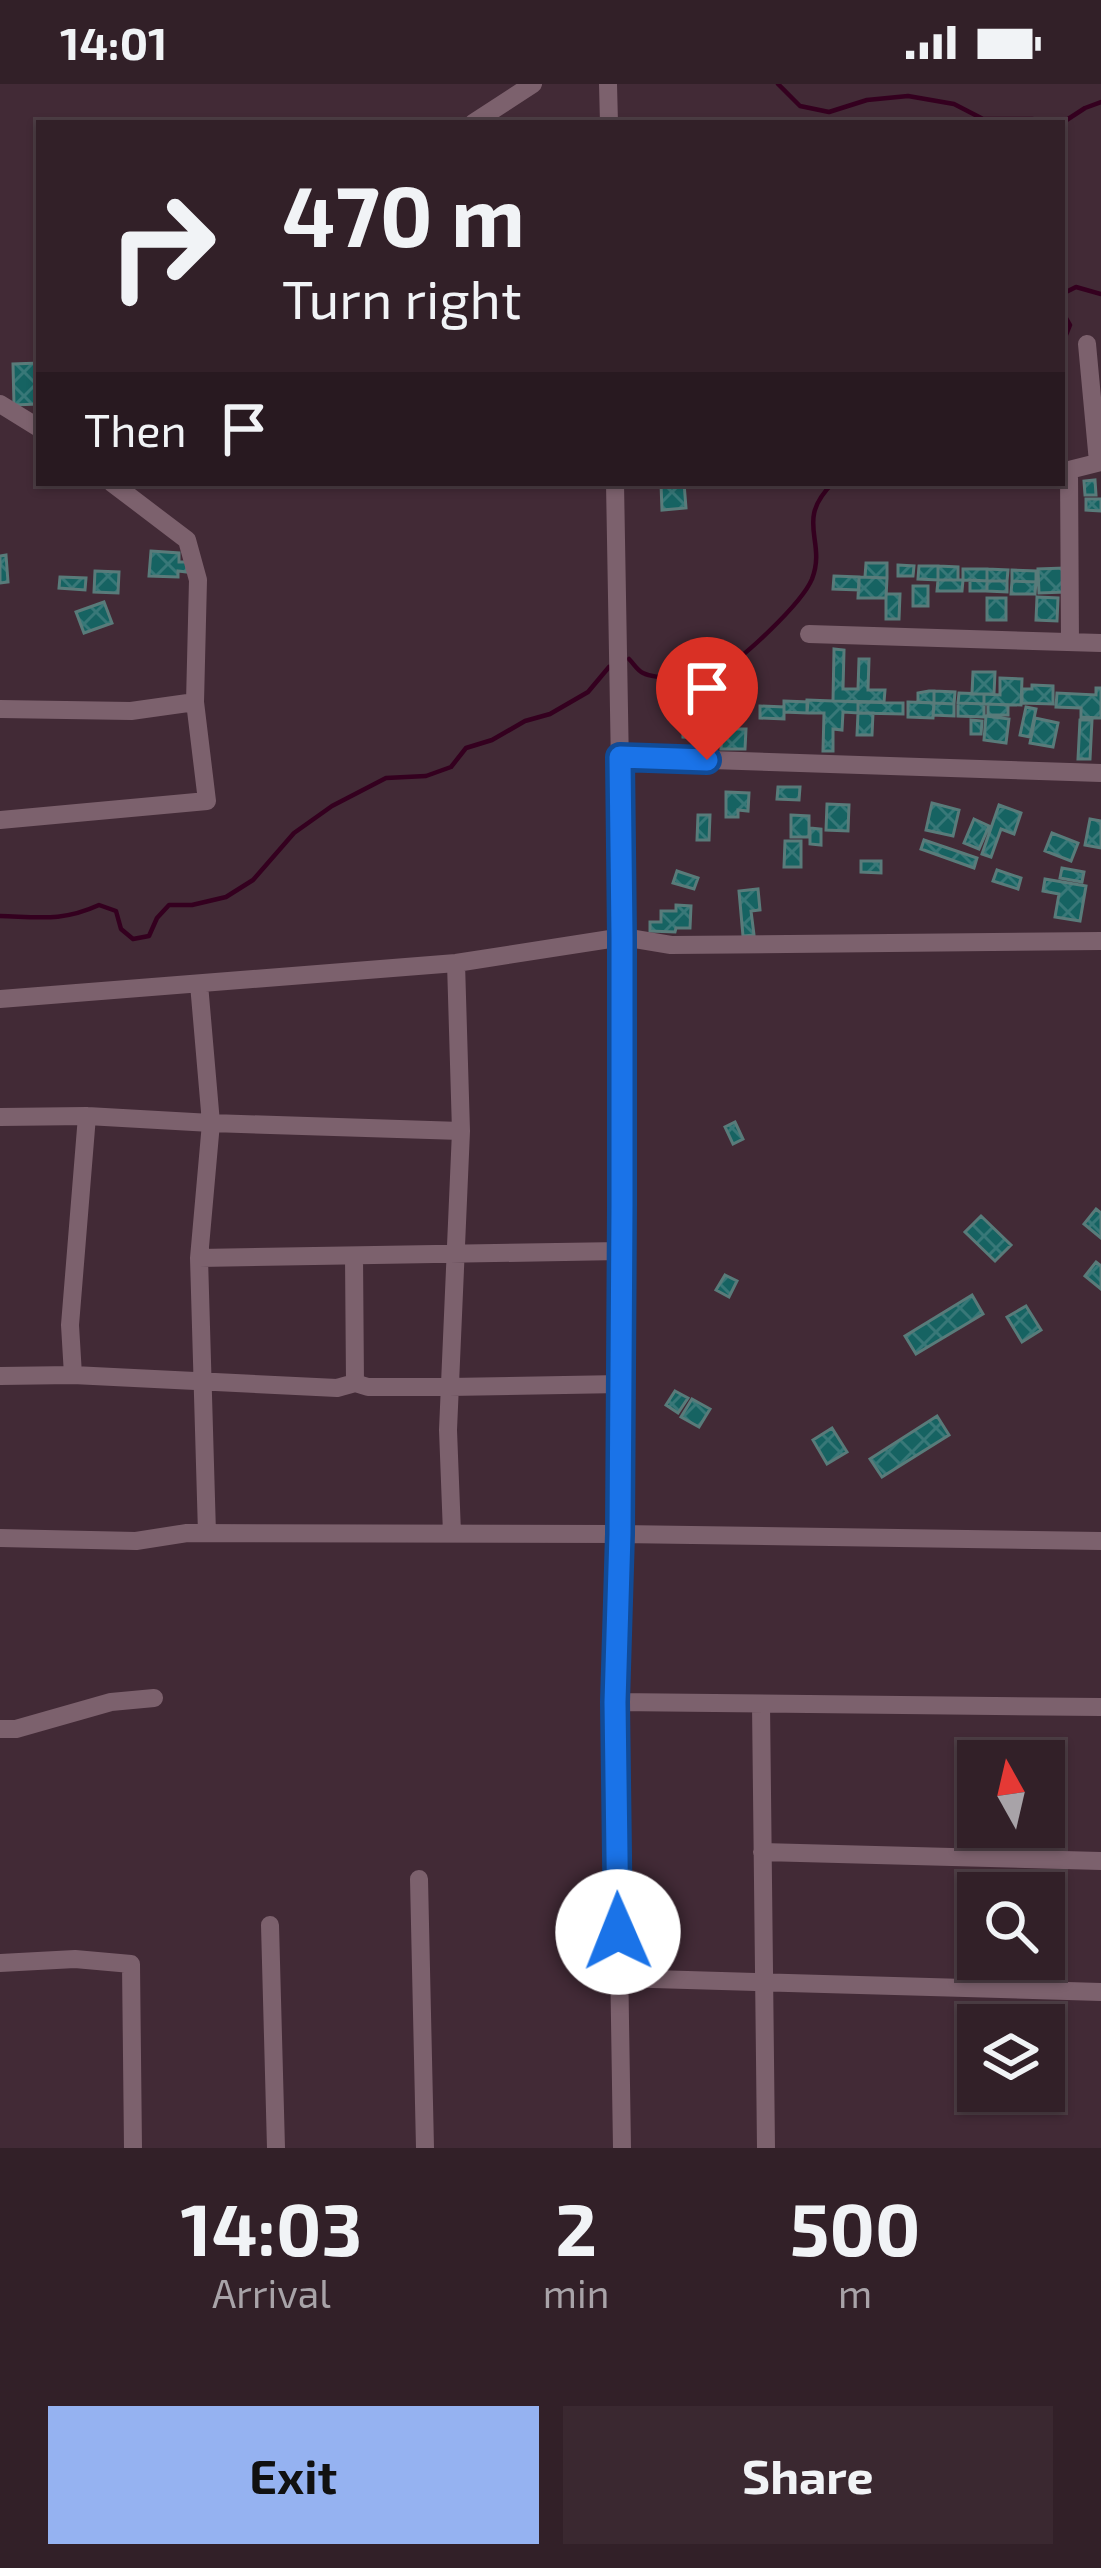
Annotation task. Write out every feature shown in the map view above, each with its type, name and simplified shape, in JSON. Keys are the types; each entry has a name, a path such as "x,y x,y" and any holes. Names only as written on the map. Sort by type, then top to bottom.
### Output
{"street":[{"path":"478,120 533,84"},
{"path":"608,84 608,120"},
{"path":"1070,642 1069,470 1100,462 1088,344"},
{"path":"0,404 36,426"},
{"path":"0,820 207,801 194,702 198,580 187,540 116,486"},
{"path":"615,486 622,937 615,1702 622,2148"},
{"path":"809,634 1101,643"},
{"path":"0,709 131,711 194,702"},
{"path":"620,757 1101,773"},
{"path":"0,999 456,963 622,937 671,945 1101,941"},
{"path":"452,1533 449,1388 461,1131 456,963"},
{"path":"199,985 211,1123 199,1258 207,1533"},
{"path":"0,1117 87,1116 461,1131"},
{"path":"73,1375 70,1325 87,1116"},
{"path":"199,1258 621,1251"},
{"path":"355,1256 355,1383"},
{"path":"0,1376 337,1388 355,1383 449,1388 621,1384"},
{"path":"0,1538 136,1541 188,1533 452,1533 1101,1541"},
{"path":"0,1729 16,1729 111,1702 154,1697"},
{"path":"615,1702 1101,1707"},
{"path":"761,1704 766,2148"},
{"path":"762,1852 1101,1862"},
{"path":"419,1879 425,2148"},
{"path":"270,1925 276,2148"},
{"path":"0,1963 75,1959 130,1964 133,2148"},
{"path":"619,1978 1101,1992"}],"building":[{"path":"36,363 36,404 14,405 13,364"},
{"path":"1095,480 1096,495 1085,495 1084,481"},
{"path":"661,486 684,486 686,508 662,510"},
{"path":"1086,499 1101,499 1101,511 1086,510"},
{"path":"151,551 179,553 179,562 187,562 187,572 178,571 178,577 149,576"},
{"path":"6,555 8,582 0,583 0,556"},
{"path":"866,563 887,563 887,578 865,577"},
{"path":"898,565 914,566 913,576 898,576"},
{"path":"919,566 938,566 938,580 918,579"},
{"path":"938,566 958,567 958,580 938,580"},
{"path":"1064,568 1065,592 1039,593 1038,569"},
{"path":"963,569 987,569 987,581 963,580"},
{"path":"987,569 1008,570 1007,581 987,581"},
{"path":"1012,570 1036,571 1036,582 1012,581"},
{"path":"95,571 119,572 118,593 94,592"},
{"path":"834,576 859,577 859,590 833,589"},
{"path":"60,577 86,578 85,590 59,588"},
{"path":"859,577 887,578 886,598 858,598"},
{"path":"938,580 963,580 962,591 937,591"},
{"path":"970,580 987,581 987,591 970,591"},
{"path":"987,581 1007,581 1007,592 987,591"},
{"path":"1012,581 1036,582 1035,594 1011,594"},
{"path":"913,586 928,586 928,606 913,606"},
{"path":"886,594 900,594 899,619 886,619"},
{"path":"1037,597 1058,598 1057,621 1036,620"},
{"path":"987,598 1006,598 1006,620 987,620"},
{"path":"104,602 112,623 84,633 76,612"},
{"path":"834,649 844,650 843,689 858,689 859,659 869,659 868,690 885,690 884,702 833,701"},
{"path":"973,672 995,672 994,694 972,694"},
{"path":"1000,678 1022,679 1021,705 984,704 984,694 1000,695"},
{"path":"1032,685 1053,686 1053,704 1022,703 1022,689 1032,689"},
{"path":"1096,688 1101,688 1101,718 1081,717 1081,708 1056,707 1057,693 1096,695"},
{"path":"934,691 934,703 918,702 918,693"},
{"path":"934,691 955,692 954,704 934,703"},
{"path":"959,693 984,694 984,704 958,703"},
{"path":"807,700 858,702 858,713 843,712 842,730 833,729 833,751 823,751 824,713 807,713"},
{"path":"784,701 808,702 807,713 784,712"},
{"path":"858,702 903,703 903,714 858,713"},
{"path":"908,702 934,703 933,718 908,717"},
{"path":"934,703 954,704 954,716 933,715"},
{"path":"958,703 984,704 984,717 958,716"},
{"path":"988,704 1008,705 1008,715 988,715"},
{"path":"760,706 784,707 784,719 760,718"},
{"path":"1026,707 1036,709 1030,737 1020,735"},
{"path":"858,713 873,713 872,735 857,735"},
{"path":"986,716 1009,719 1006,743 984,740"},
{"path":"1035,718 1058,723 1053,747 1030,743"},
{"path":"971,720 982,721 981,734 971,734"},
{"path":"1080,720 1092,720 1090,759 1078,759"},
{"path":"683,722 706,723 705,738 683,737"},
{"path":"722,729 746,729 745,749 721,749"},
{"path":"778,787 800,787 799,800 777,799"},
{"path":"726,792 749,793 748,811 726,817"},
{"path":"932,803 959,810 953,836 926,830"},
{"path":"827,804 849,805 848,831 826,830"},
{"path":"999,805 1021,813 1014,834 1001,829 991,857 982,854"},
{"path":"698,815 710,815 709,840 697,840"},
{"path":"791,815 809,816 809,837 791,837"},
{"path":"974,819 989,826 979,849 964,843"},
{"path":"1090,819 1101,821 1101,848 1085,845"},
{"path":"810,828 821,829 821,845 810,844"},
{"path":"1052,833 1078,843 1071,861 1045,851"},
{"path":"924,840 977,858 974,868 921,849"},
{"path":"785,841 801,841 801,867 784,867"},
{"path":"861,861 881,861 881,873 861,872"},
{"path":"1062,868 1084,872 1082,882 1060,878"},
{"path":"997,870 1021,878 1018,889 993,881"},
{"path":"677,871 698,878 694,889 673,883"},
{"path":"1045,879 1086,886 1080,921 1055,917 1059,894 1043,891"},
{"path":"758,889 760,910 751,911 754,935 743,936 739,891"},
{"path":"676,905 691,906 690,928 650,931 650,922 661,922 661,911 676,911"},
{"path":"735,1122 743,1139 733,1144 725,1127"},
{"path":"1096,1209 1101,1213 1101,1238 1084,1224"},
{"path":"981,1216 1011,1245 995,1261 965,1232"},
{"path":"1096,1262 1101,1266 1101,1289 1085,1276"},
{"path":"725,1275 737,1281 729,1297 716,1290"},
{"path":"972,1295 983,1314 916,1354 905,1336"},
{"path":"1026,1306 1041,1330 1022,1342 1007,1317"},
{"path":"675,1391 688,1398 678,1413 666,1405"},
{"path":"692,1399 710,1409 699,1427 681,1417"},
{"path":"937,1416 949,1435 882,1477 870,1459"},
{"path":"832,1428 847,1452 827,1464 813,1440"}],"waterway":[{"path":"778,84 800,106 829,112 867,100 908,96 954,104 983,119 1039,120"},
{"path":"1065,121 1101,102"},
{"path":"1065,292 1076,287 1101,294"},
{"path":"1065,316 1070,325 1065,338"},
{"path":"629,659 650,675 702,676 729,666 756,644 812,579 815,509 830,486"},
{"path":"0,916 61,916 99,905 116,911 121,929 133,939 149,936 169,905 226,897 253,880 294,833 332,806 386,778 426,776 451,767 466,748 550,714 588,692 609,667"}],"route":[{"path":"618,1932 620,757 707,760"}]}
